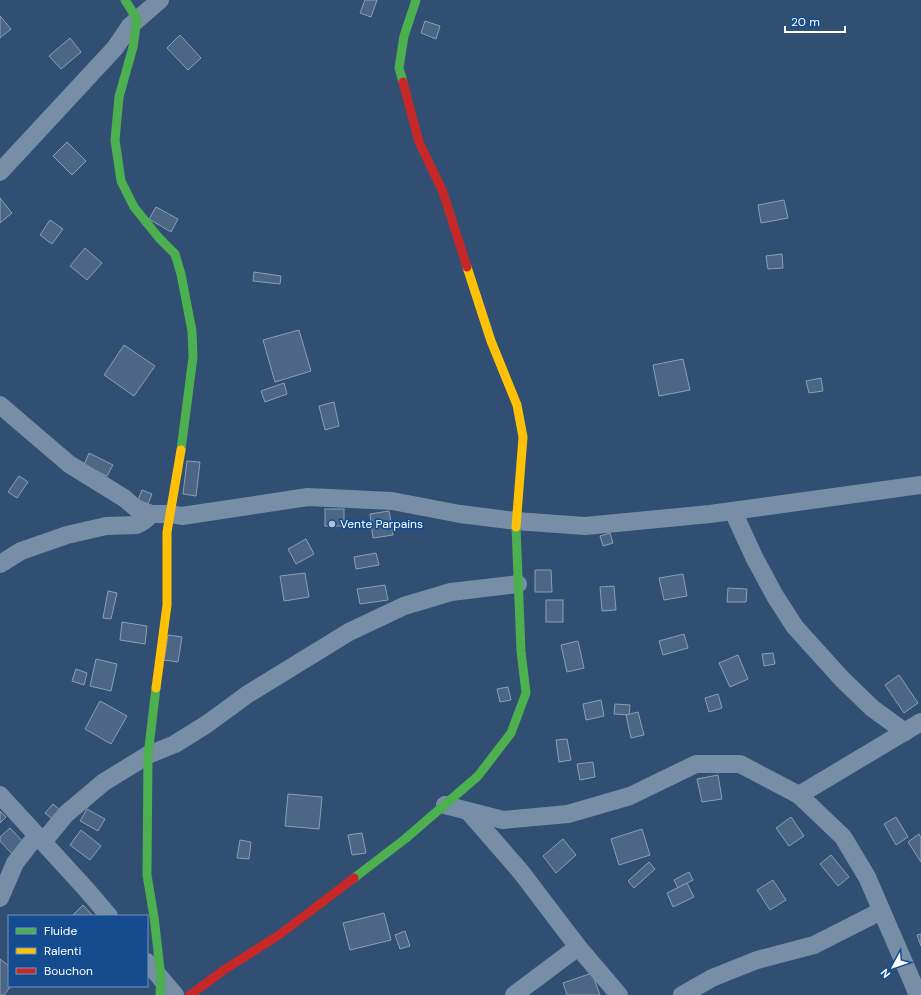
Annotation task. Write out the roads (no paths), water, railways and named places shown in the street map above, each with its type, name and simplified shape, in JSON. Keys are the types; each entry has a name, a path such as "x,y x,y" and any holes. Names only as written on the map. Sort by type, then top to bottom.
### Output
{"street":[{"path":"125,0 137,19 133,47 119,97 115,140 121,181 134,207 159,238 175,254 182,274 192,331 193,357 177,478 167,532 167,605 148,756 147,875 154,917 161,986"},
{"path":"0,172 115,48 130,26 160,0"},
{"path":"190,995 224,970 279,935 405,839 446,805 478,776 511,733 526,693 521,651 516,521 524,437 517,405 491,341 443,192 420,142 399,68 404,36 416,0"},
{"path":"0,405 69,464 124,498 137,509 152,514 171,514 182,516 308,497 392,501 460,514 516,521 585,526 710,514 921,485"},
{"path":"733,511 754,557 775,596 795,627 842,679 872,708 905,732"},
{"path":"0,564 21,551 66,534 106,526 137,524 144,521 152,514"},
{"path":"0,898 15,863 66,814 104,782 148,756 175,744 208,724 255,690 343,636 404,606 451,592 518,584"},
{"path":"799,795 921,722"},
{"path":"446,805 504,820 568,814 630,796 696,764 740,764 799,795 843,837 867,877 918,995"},
{"path":"0,795 108,915"},
{"path":"468,811 522,872 578,947 619,995"},
{"path":"682,995 712,978 757,960 814,945 881,911"},
{"path":"514,995 578,947"},
{"path":"148,964 161,986 175,995"}],"place":[{"name":"Vente Parpains","path":"332,524"}]}
